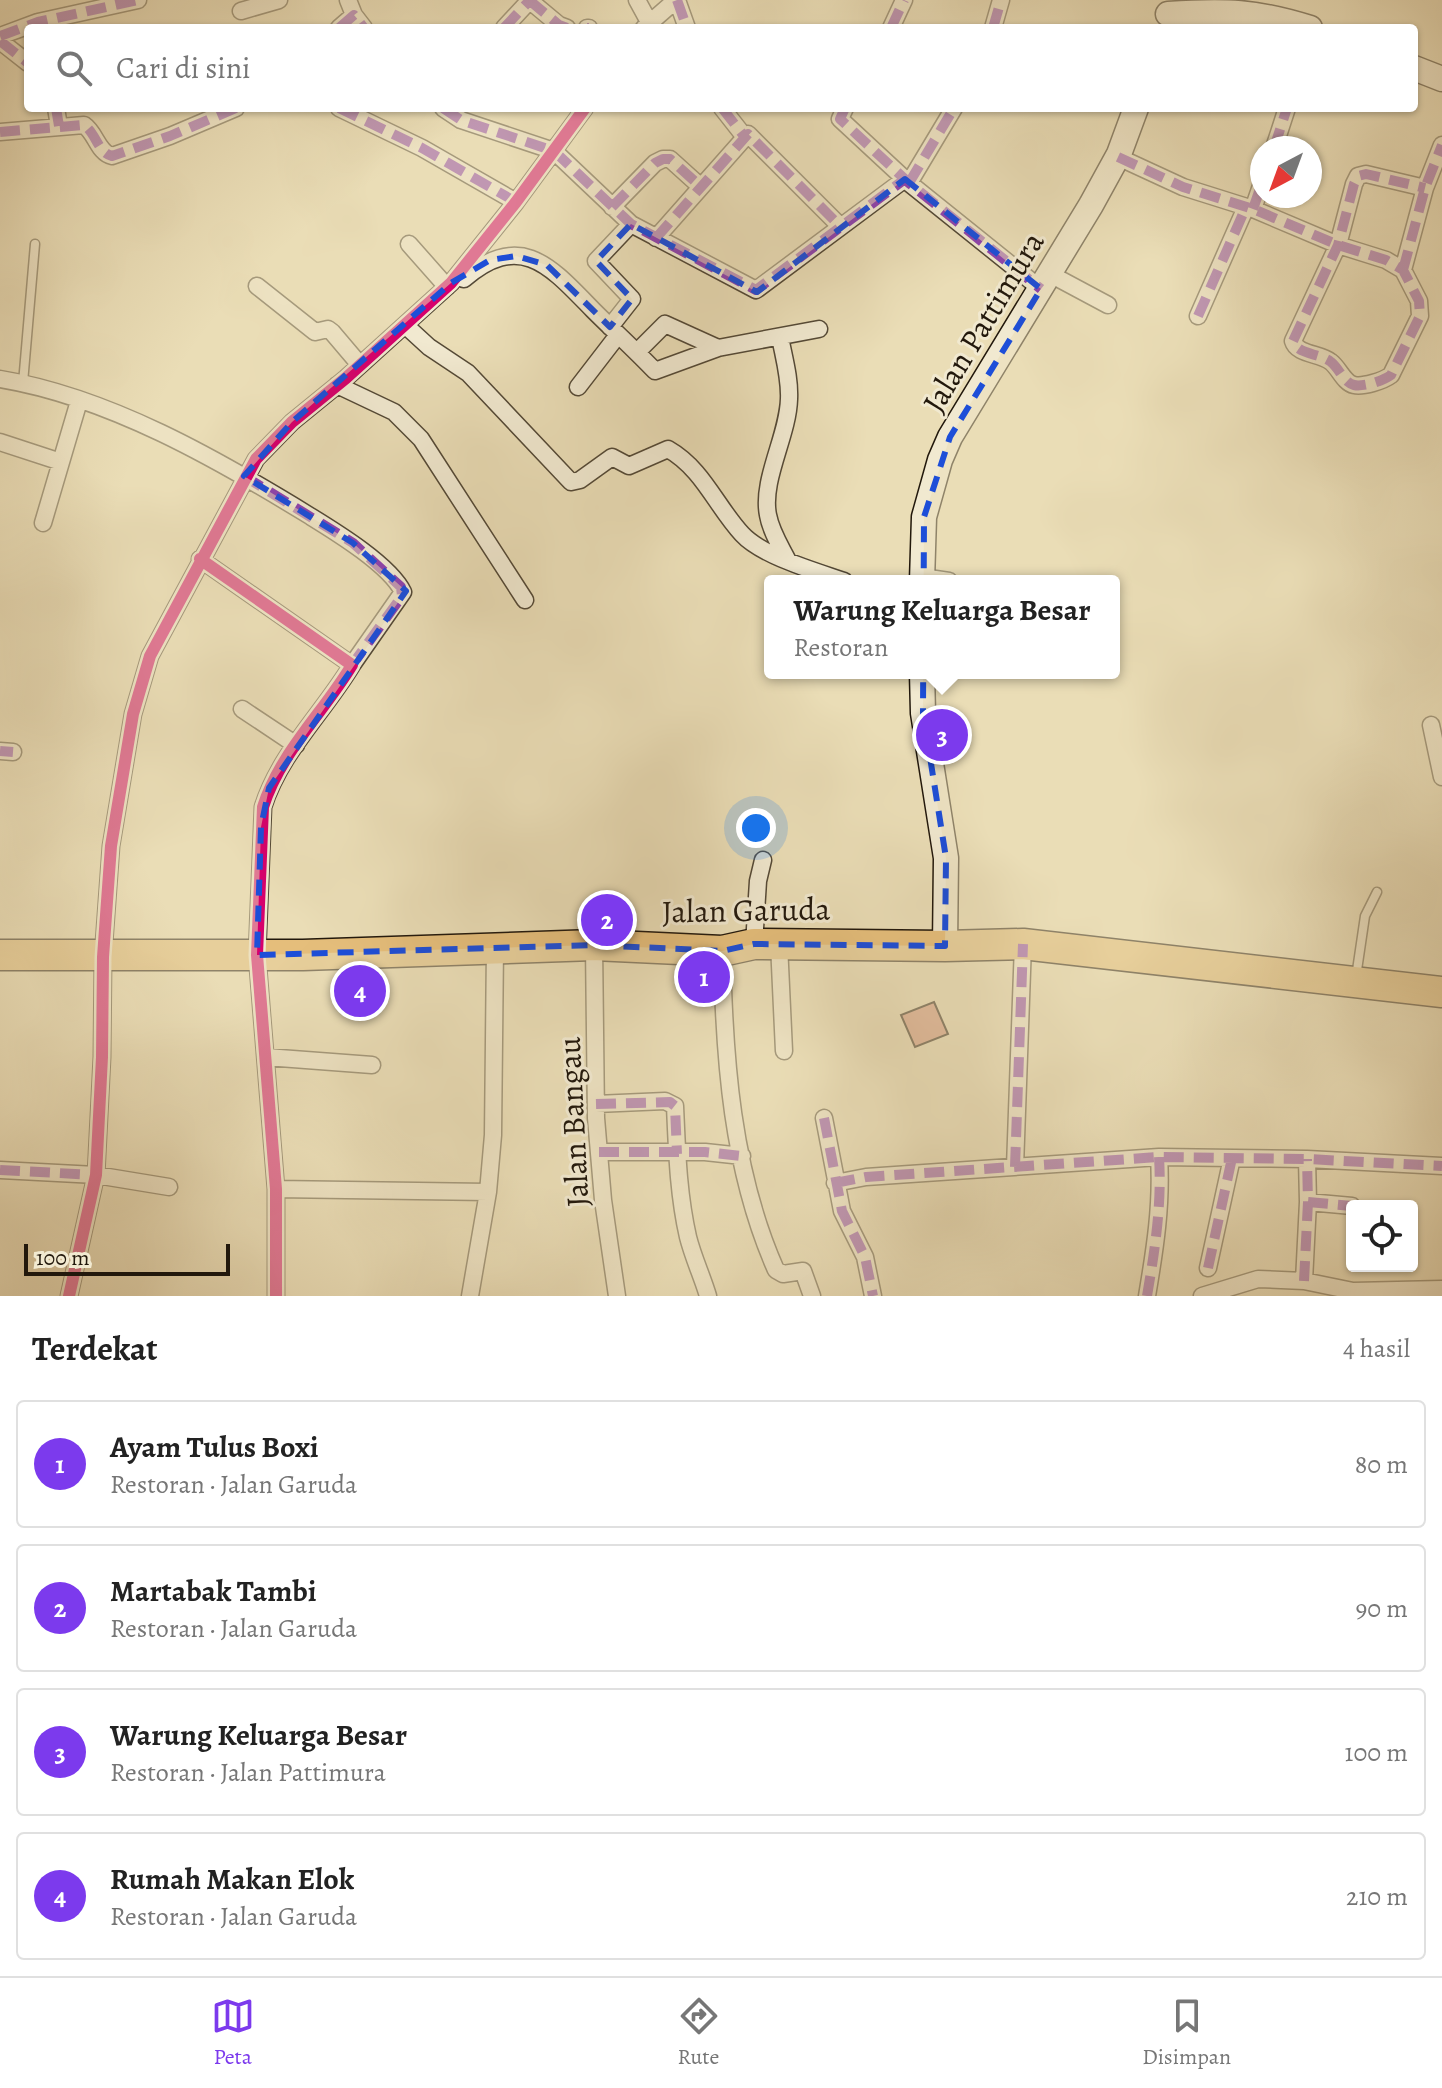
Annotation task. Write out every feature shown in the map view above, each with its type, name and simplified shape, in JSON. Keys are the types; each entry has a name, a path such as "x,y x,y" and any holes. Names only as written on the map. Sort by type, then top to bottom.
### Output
{"highway":[{"name":"Jalan Garuda","path":"0,955 257,955 594,945 722,951 766,944 1023,944 1442,992"}],"street":[{"path":"33,24 138,0"},
{"path":"241,11 279,0"},
{"path":"508,24 530,0 558,24"},
{"path":"637,0 646,24"},
{"path":"647,24 676,0 685,24"},
{"path":"893,24 904,0"},
{"path":"994,24 1001,0"},
{"path":"1162,14 1271,8 1302,24"},
{"path":"24,28 0,38 24,59"},
{"path":"1418,70 1442,79"},
{"path":"57,112 59,126"},
{"path":"0,132 59,126 88,127 104,153 112,156 227,112"},
{"path":"347,112 422,148 516,202"},
{"path":"451,112 474,125 554,151 631,224 757,290 840,226 907,181 951,112"},
{"path":"69,1296 96,1175 103,957 111,846 133,714 150,656 244,476 274,438 449,285 516,202 582,112"},
{"path":"725,112 744,136"},
{"path":"843,112 840,119 907,181 1045,282 1108,305"},
{"name":"Jalan Pattimura","path":"922,575 924,517 940,460 950,437 1118,157 1135,112"},
{"path":"1278,136 1286,112"},
{"path":"656,238 744,136 751,136 840,226"},
{"path":"1403,270 1425,188 1442,145"},
{"path":"1118,157 1183,187 1250,208 1338,245 1386,260 1403,270 1419,301 1420,316 1413,332 1389,377 1351,384 1331,362 1298,349 1293,343 1338,245 1358,176 1366,174 1425,188"},
{"path":"612,207 655,163 663,159 670,159 701,187"},
{"path":"1198,316 1250,208"},
{"path":"578,387 632,299 596,261 631,224"},
{"path":"409,244 449,285"},
{"path":"449,285 464,279 490,260 516,256 537,260 560,276 655,371 718,348 782,349 819,329"},
{"path":"257,286 315,332 328,329 332,332 360,365"},
{"path":"637,352 665,324 718,348"},
{"path":"405,325 429,347 468,373 571,482 580,480 612,457 629,466 668,449 707,484 745,538 788,561 827,575"},
{"path":"782,349 789,399 768,493 767,513 788,561"},
{"path":"0,379 79,401 156,430 244,476 353,543 401,587 402,596 296,745 269,788 263,807 257,955 276,1189 276,1296"},
{"path":"337,385 404,419 421,439 525,600"},
{"path":"43,523 79,401"},
{"path":"0,442 61,462"},
{"path":"200,559 352,665"},
{"path":"922,679 923,713 946,858 945,946"},
{"path":"242,709 296,745"},
{"path":"1431,725 1442,777"},
{"path":"763,860 758,881 784,1051"},
{"path":"1015,1167 1023,944"},
{"name":"Jalan Bangau","path":"594,945 599,1152 617,1296"},
{"path":"470,1296 488,1192 493,1135 495,947"},
{"path":"722,951 726,1053 752,1208 776,1270 783,1274 803,1271 812,1296"},
{"path":"266,1057 372,1065"},
{"path":"596,1104 670,1102 675,1106 677,1154 689,1239 708,1296"},
{"path":"824,1118 845,1221 865,1257 873,1296"},
{"path":"599,1152 705,1152 742,1156"},
{"path":"1147,1296 1159,1216 1159,1157"},
{"path":"835,1183 866,1177 1159,1157 1307,1159 1442,1166"},
{"path":"1208,1268 1232,1158"},
{"path":"1304,1281 1307,1159"},
{"path":"0,1170 96,1175 169,1187"},
{"path":"276,1189 488,1192"},
{"path":"1308,1202 1346,1205"},
{"path":"1202,1296 1229,1292 1258,1279 1304,1281 1353,1291 1442,1289 1442,1295"}],"lane":[{"path":"23,383 35,244"},
{"path":"1356,982 1365,916 1377,892"}],"highlighted area":[{"path":"905,179 1041,289 950,437 924,517 923,713 946,858 945,946 754,944 722,951 594,945 257,955 261,827 269,788 406,591 353,543 244,476 292,422 451,283 490,260 516,256 547,265 610,327 632,299 596,261 631,224 757,292"}],"building":[{"path":"934,1002 948,1034 915,1047 901,1015"}],"marked path":[{"path":"33,24 138,0"},
{"path":"529,0 558,24"},
{"path":"508,24 530,0"},
{"path":"677,0 686,24"},
{"path":"893,24 904,0"},
{"path":"994,24 1001,0"},
{"path":"344,24 354,15 361,24"},
{"path":"0,36 24,27"},
{"path":"0,41 24,60"},
{"path":"57,112 59,126"},
{"path":"0,132 84,125 103,151 112,156 227,112"},
{"path":"347,112 422,148 516,202"},
{"path":"449,112 461,120 554,151 631,224 756,290 905,179"},
{"path":"725,112 744,136"},
{"path":"843,112 840,119 909,183 1041,289"},
{"path":"909,183 952,112"},
{"path":"1278,136 1286,112"},
{"path":"656,238 748,134 840,226"},
{"path":"1403,270 1425,188 1442,145"},
{"path":"1118,157 1183,187 1253,209 1338,245 1386,260 1403,270 1419,301 1420,316 1391,375 1373,383 1358,385 1350,384 1331,362 1299,349 1293,341 1338,245 1358,176 1366,174 1425,188"},
{"path":"612,207 655,163 663,159 670,159 701,187"},
{"path":"1198,316 1246,207"},
{"path":"244,476 353,543 401,587 402,596 352,665"},
{"path":"0,751 13,752"},
{"path":"1015,1167 1023,944"},
{"path":"596,1104 670,1102 675,1106 677,1154"},
{"path":"824,1118 842,1211 865,1257 873,1296"},
{"path":"599,1152 705,1152 742,1156"},
{"path":"835,1183 866,1177 1159,1157 1307,1159 1442,1166"},
{"path":"1147,1296 1159,1209 1159,1157"},
{"path":"1208,1268 1232,1158"},
{"path":"1304,1281 1307,1159"},
{"path":"0,1170 96,1175"},
{"path":"1308,1202 1346,1205"}],"cycle path":[{"path":"69,1296 96,1175 103,957 111,846 133,714 150,656 256,459 292,422 346,378 451,283 582,112"},
{"path":"200,559 352,665 291,751 263,807 257,955 276,1189 276,1296"}],"place":[{"name":"Warung Keluarga Besar","path":"942,735"},
{"name":"Martabak Tambi","path":"607,920"},
{"name":"Ayam Tulus Boxi","path":"704,977"},
{"name":"Rumah Makan Elok","path":"360,991"}]}
